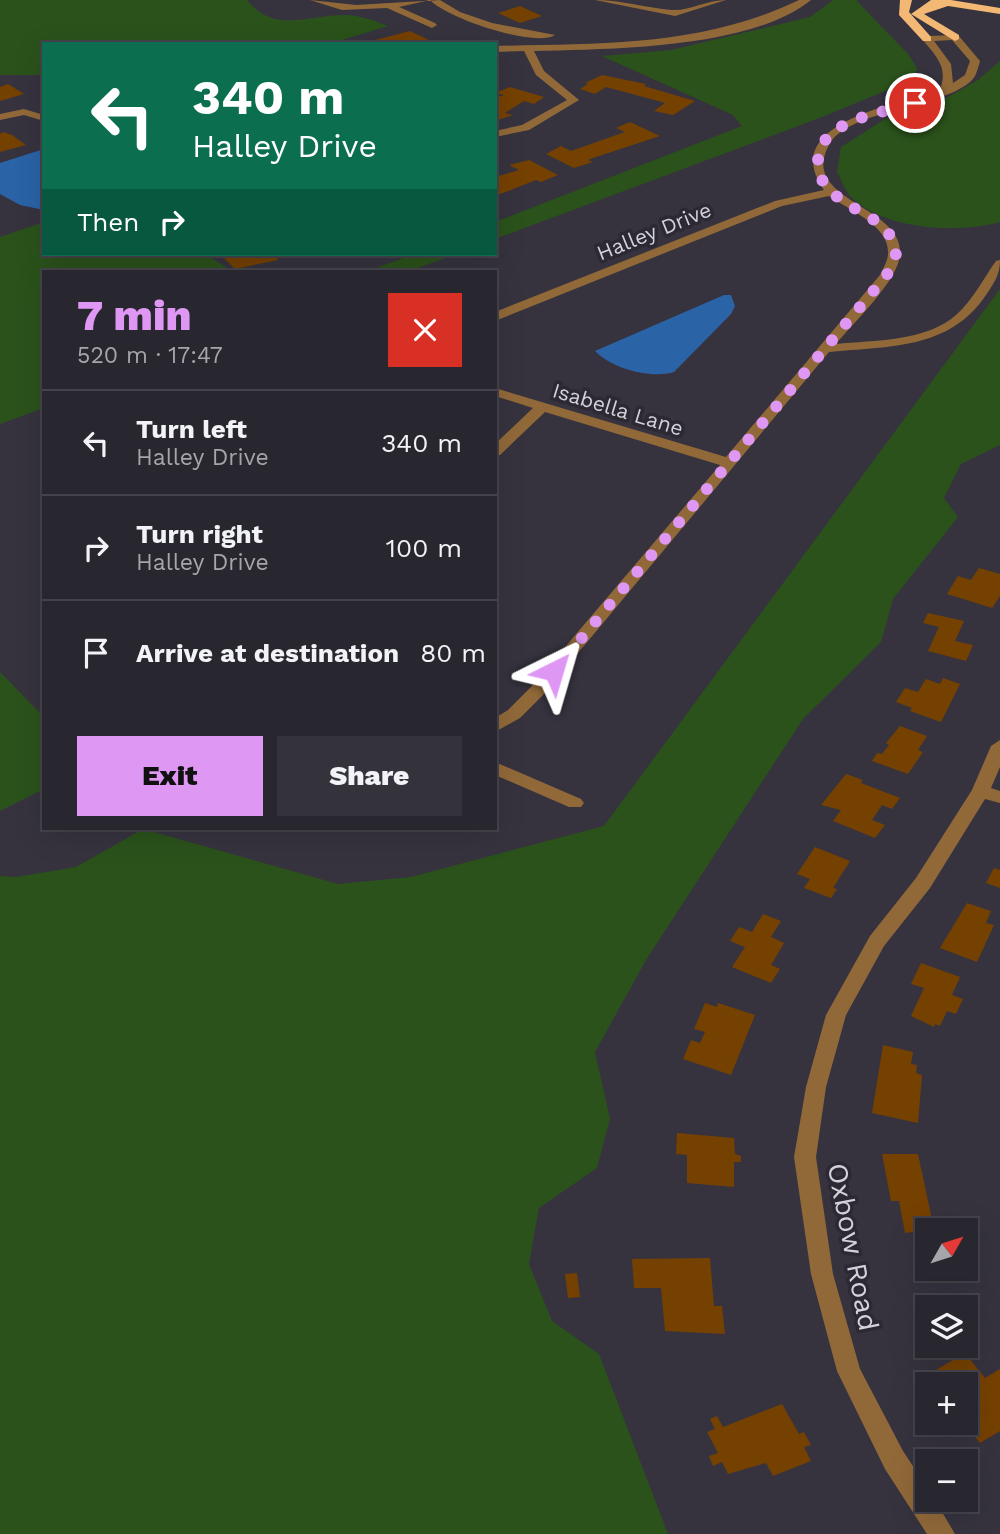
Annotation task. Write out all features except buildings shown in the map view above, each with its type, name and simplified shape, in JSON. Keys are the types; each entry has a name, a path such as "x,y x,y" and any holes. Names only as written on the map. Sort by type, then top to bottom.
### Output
{"highway":[{"path":"906,0 903,13 927,39"},
{"path":"928,0 1000,9"},
{"path":"990,0 1000,2"},
{"path":"950,2 925,7 917,14 956,37"}],"street":[{"path":"315,0 342,7 390,6 425,0"},
{"path":"434,0 499,30 525,35 569,36 581,46"},
{"path":"600,0 675,13 721,0"},
{"path":"497,49 660,43 701,37 754,23 806,0"},
{"path":"390,6 432,24"},
{"path":"497,724 532,698 886,276 896,250 881,226 831,191 819,174 818,160 821,146 831,134 862,118 944,92 961,83 973,72 975,64 972,55 956,37 927,39"},
{"path":"927,39 943,57 951,77 944,92"},
{"path":"497,134 526,128 574,100 540,74 527,47"},
{"path":"943,57 972,55"},
{"path":"0,117 24,112 42,117"},
{"name":"Halley Drive","path":"497,316 779,203 831,191"},
{"path":"825,349 935,332 957,321 969,309 1000,264"},
{"name":"Isabella Lane","path":"497,393 729,463"},
{"path":"497,450 541,408"},
{"name":"Oxbow Road","path":"942,1534 894,1460 849,1371 822,1274 805,1157 816,1087 836,1015 877,941 991,794 1000,747"},
{"path":"497,769 575,803"}],"green space":[{"path":"0,0 247,0 271,18 298,20 341,15 360,17 388,26 336,42 42,42 42,75 0,75"},
{"path":"833,0 856,0 909,55 918,70 897,86 822,117 497,238 497,221 742,126 733,115 602,56 671,50 810,17"},
{"path":"1000,61 1000,222 963,228 921,226 881,216 850,196 837,172 841,147 890,116 941,101 978,80"},
{"path":"42,223 42,256 208,256 230,270 42,270 42,409 0,424 0,237"},
{"path":"409,256 450,256 412,270 371,270"},
{"path":"1000,289 1000,445 961,464 944,498 958,517 893,599 881,642 803,719 646,960 595,1052 610,1119 597,1168 539,1208 529,1264 552,1321 599,1354 668,1534 0,1534 0,876 16,877 76,867 141,830 147,830 338,884 411,877 604,826"},
{"path":"0,672 42,715 42,790 0,811"}],"water":[{"path":"42,150 42,210 20,205 0,194 0,163"},
{"path":"724,295 731,295 735,306 731,314 674,372 654,374 632,371 611,363 595,351"}],"route":[{"path":"554,671 886,276 896,258 894,242 881,226 838,198 826,186 819,174 818,153 831,134 853,121 915,103"}]}
